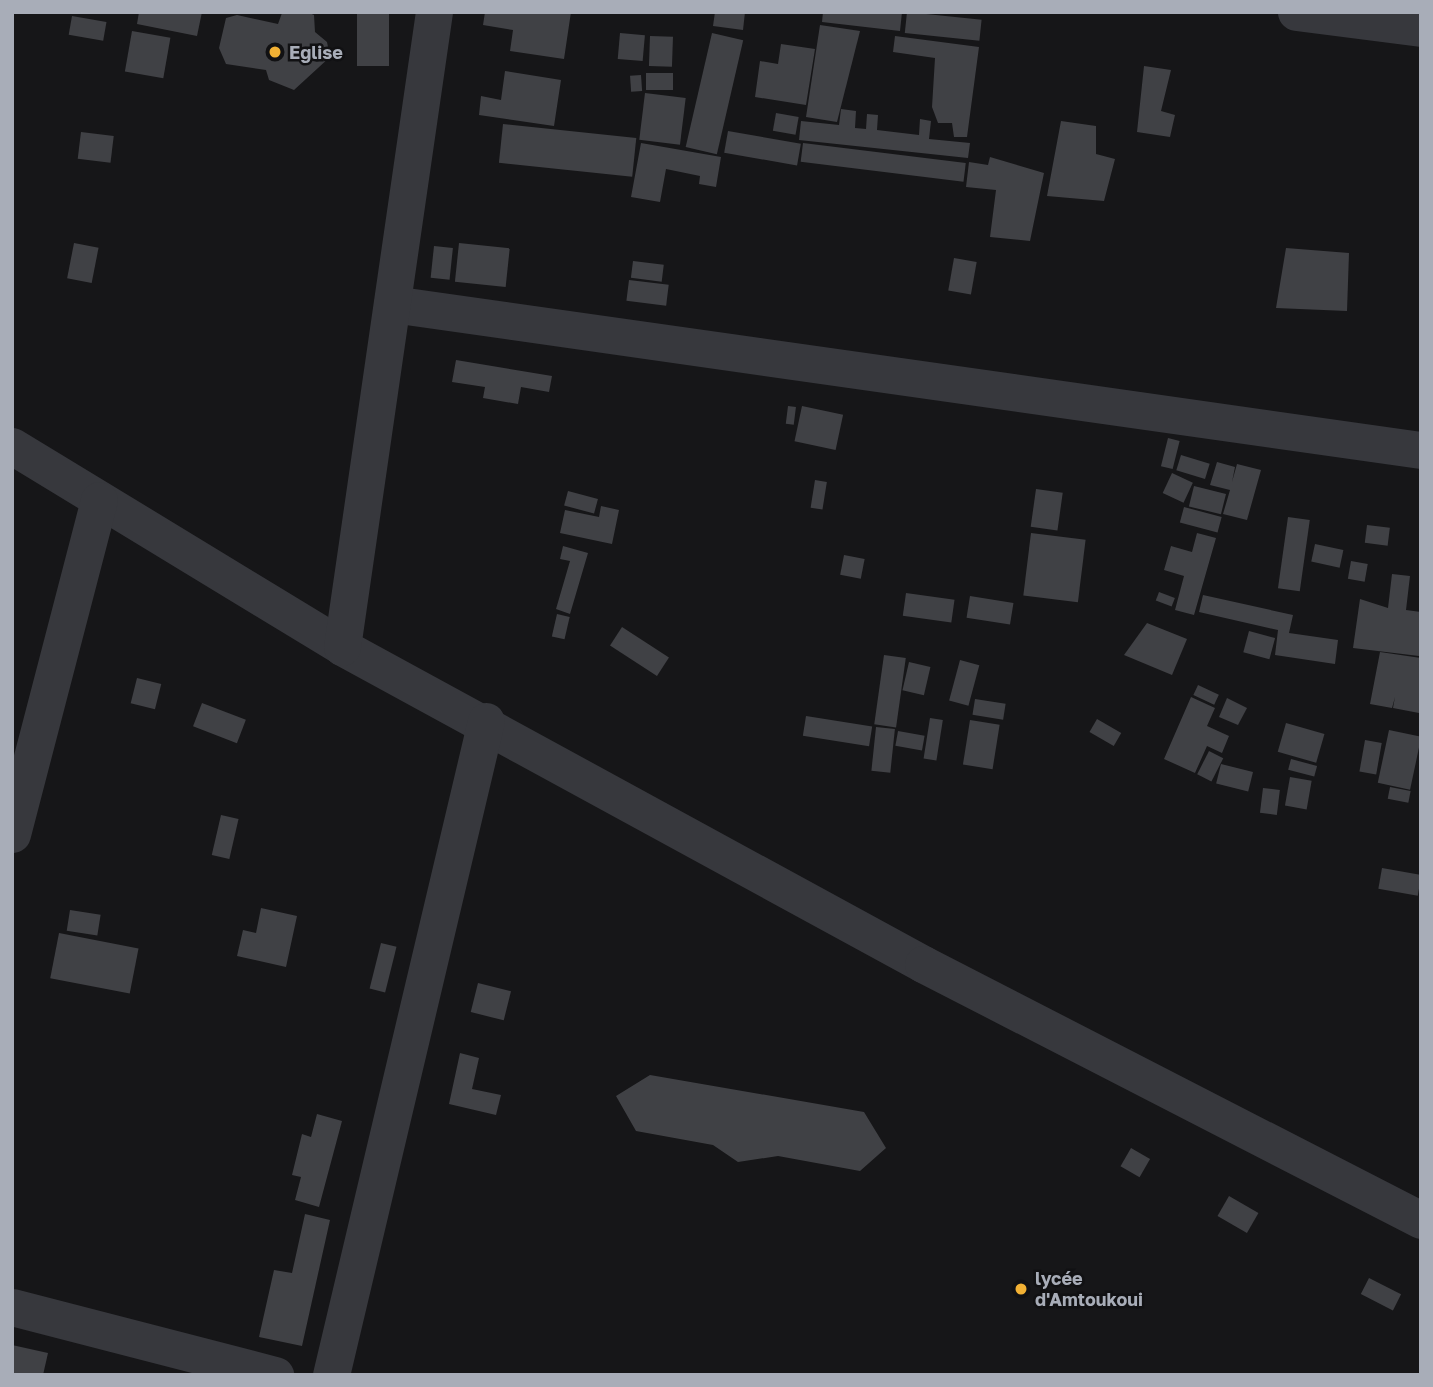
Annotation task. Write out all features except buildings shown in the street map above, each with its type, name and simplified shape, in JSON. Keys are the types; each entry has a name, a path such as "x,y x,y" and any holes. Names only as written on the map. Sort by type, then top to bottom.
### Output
{"street":[{"path":"342,647 435,12"},
{"path":"1296,12 1421,28"},
{"path":"392,304 1421,450"},
{"path":"12,446 342,647 486,722 923,964 1421,1220"},
{"path":"12,834 99,499"},
{"path":"331,1375 486,722"},
{"path":"12,1307 275,1375"}],"place":[{"name":"Eglise","path":"275,52"},
{"name":"lycée d'Amtoukoui","path":"1021,1289"}]}
